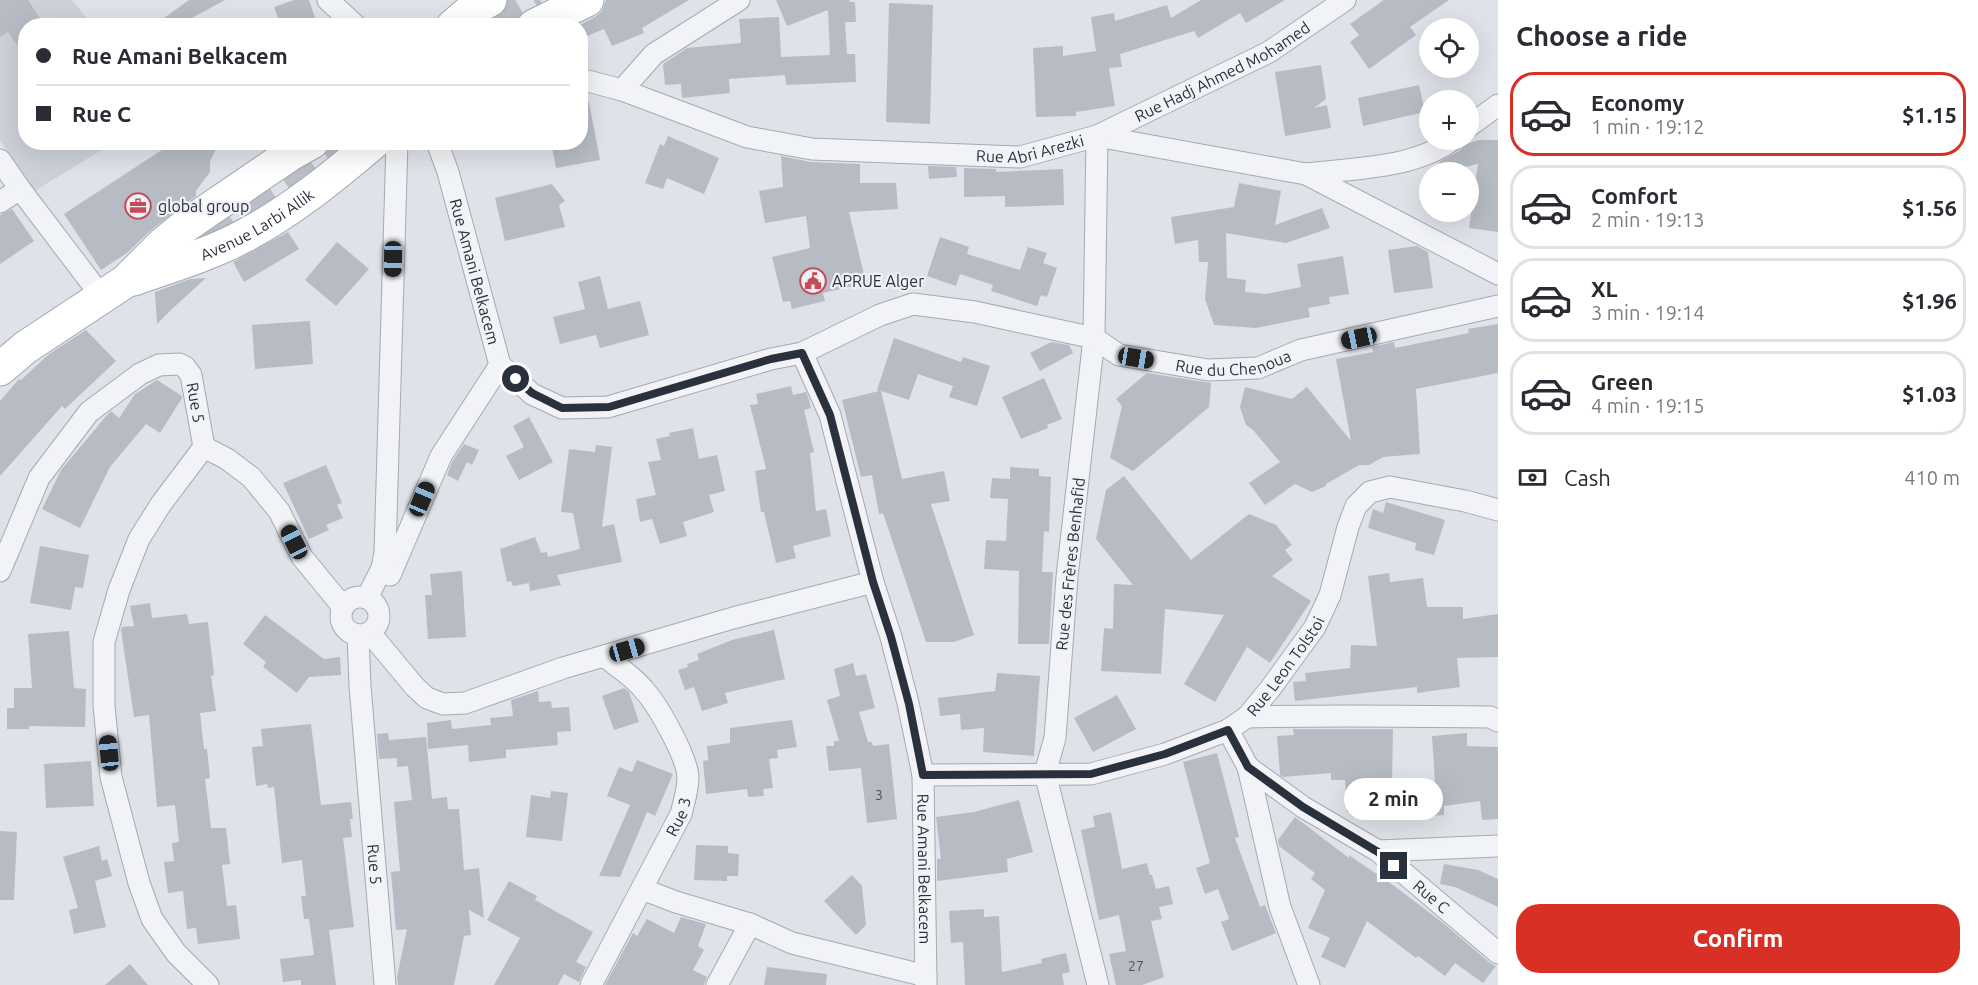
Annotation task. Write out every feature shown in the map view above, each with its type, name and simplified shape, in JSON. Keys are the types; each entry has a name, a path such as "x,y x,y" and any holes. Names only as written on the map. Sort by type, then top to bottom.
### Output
{"main road":[{"path":"550,18 587,0"},
{"name":"Avenue Larbi Allik","path":"0,369 26,347 114,289 184,226 297,150"},
{"path":"310,150 324,182"},
{"name":"Avenue Larbi Allik","path":"114,289 207,254 243,237 296,203 364,150"}],"street":[{"path":"328,0 347,18"},
{"path":"622,90 654,54 739,0"},
{"name":"Rue Hadj Ahmed Mohamed","path":"1097,136 1269,52 1345,0"},
{"name":"Rue Abri Arezki","path":"588,81 622,90 747,138 812,149 1020,157 1097,136 1306,174 1498,274"},
{"path":"1479,119 1498,105"},
{"name":"Rue des Frères Benhafid","path":"1097,136 1094,338 1067,577 1055,738 1045,773 1098,985"},
{"path":"372,602 386,553 397,150"},
{"name":"Rue Amani Belkacem","path":"440,150 448,172 500,365 532,393 562,408 609,407 771,359 802,353 830,415 873,582 909,704 923,775 926,980"},
{"path":"1306,174 1413,159 1435,150"},
{"path":"0,160 20,189 114,289"},
{"path":"0,202 20,189"},
{"name":"Rue du Chenoua","path":"802,353 880,315 913,304 975,312 1094,338 1119,355 1208,370 1258,368 1301,350 1498,306"},
{"name":"Rue 5","path":"0,571 39,478 89,412 140,374 159,365 179,364 185,367 191,375 204,447 227,459 251,477 279,512 302,557 343,607"},
{"path":"372,602 441,456 500,365"},
{"path":"204,447 161,504 139,539 119,590 104,642 104,706 114,787 139,883 152,919 176,953 208,985"},
{"name":"Rue Leon Tolstoi","path":"923,775 1091,774 1165,754 1228,730 1247,717 1315,627 1330,595 1356,506 1370,492 1390,487 1465,501 1498,510"},
{"path":"364,634 427,698 443,704 465,703 563,668 733,618 873,582"},
{"path":"357,597 372,602 380,612 376,627 364,634 352,633 343,625 341,613 347,602 357,597"},
{"name":"Rue 5","path":"364,634 361,709 385,985"},
{"name":"Rue 3","path":"591,985 681,814 687,794 688,775 660,711 644,689 605,657"},
{"path":"1247,717 1330,715 1490,717 1498,722"},
{"name":"Rue C","path":"1228,730 1248,767 1303,807 1378,852 1498,953"},
{"path":"1248,767 1280,907 1310,985"},
{"path":"1378,852 1498,846"},
{"path":"642,889 676,902 750,924 792,943 926,980"},
{"path":"717,985 750,924"}],"shaded area":[{"path":"0,0 72,0 86,18 18,18 18,150 102,150 33,192 0,140"}],"building":[{"path":"0,0 28,0 40,18 18,18 18,46 8,32 0,37"},
{"path":"189,0 225,0 192,18 164,18"},
{"path":"294,0 309,0 315,18 278,18 274,7"},
{"path":"606,0 689,0 642,28 644,33 612,46 604,29 588,36 588,21 602,11"},
{"path":"776,0 850,0 849,2 855,2 856,22 845,22 847,54 855,54 856,82 786,85 785,75 729,79 730,93 682,98 681,84 665,85 663,64 687,48 741,43 739,19 779,17 781,57 830,55 828,10 787,26"},
{"path":"1201,0 1285,0 1246,23 1240,13 1198,38 1194,31 1120,54 1122,67 1109,68 1115,106 1076,112 1076,116 1036,117 1033,48 1063,46 1063,56 1096,51 1091,17 1114,13 1115,21 1167,5 1171,18"},
{"path":"1384,0 1449,0 1423,18 1419,18 1419,21 1410,27 1416,35 1369,69 1350,42 1359,35 1350,24"},
{"path":"889,3 933,5 930,124 886,122"},
{"path":"1321,65 1326,99 1314,108 1327,105 1331,128 1285,136 1275,72"},
{"path":"1419,85 1419,113 1363,126 1358,98"},
{"path":"588,102 600,160 556,168 553,150 588,150"},
{"path":"668,136 719,158 704,194 667,178 663,189 645,183 660,144 664,146"},
{"path":"1479,140 1498,140 1498,232 1469,228 1470,222 1479,222 1479,162 1439,162 1459,151 1479,150"},
{"name":"global group","path":"162,150 215,150 210,162 210,172 196,191 196,196 151,230 127,253 101,270 64,214"},
{"path":"781,156 811,162 860,164 860,183 896,183 898,209 849,212 866,283 823,293 825,301 792,309 790,301 783,302 772,257 810,248 806,216 765,223 759,191 783,187"},
{"path":"928,166 956,167 957,177 929,179"},
{"path":"964,168 996,169 996,172 1063,169 1064,205 1005,207 1005,196 964,197"},
{"path":"1239,183 1281,191 1275,225 1322,208 1330,228 1286,243 1226,233 1227,278 1246,280 1245,292 1266,294 1301,287 1297,264 1343,256 1349,294 1329,297 1330,304 1308,308 1310,317 1256,328 1214,325 1205,299 1208,262 1199,262 1198,240 1175,244 1171,217 1234,207"},
{"path":"552,184 565,201 559,205 565,227 505,241 495,198"},
{"path":"12,209 34,241 0,264 0,215"},
{"path":"288,232 299,249 244,282 233,262"},
{"path":"940,237 969,247 967,254 1020,270 1028,247 1047,253 1043,263 1057,268 1047,297 1041,295 1037,306 991,291 993,285 960,274 956,286 927,276"},
{"path":"337,242 369,269 336,306 305,280"},
{"path":"1417,246 1428,252 1433,288 1394,293 1388,250"},
{"path":"600,276 608,309 640,301 649,335 600,348 596,335 560,344 553,317 585,309 578,282"},
{"path":"206,278 157,324 155,292 190,279"},
{"path":"310,321 313,364 255,369 252,325"},
{"path":"1498,324 1498,373 1416,389 1420,454 1383,457 1369,465 1359,465 1312,492 1295,484 1265,505 1249,483 1280,462 1246,425 1240,407 1245,387 1292,399 1307,387 1351,441 1336,359 1373,352 1372,347 1394,342 1395,348 1469,333 1468,329"},
{"path":"86,330 116,361 65,409 62,406 0,476 0,401 19,379 21,380 49,354"},
{"path":"894,338 961,362 963,357 990,366 977,406 949,397 953,386 918,374 909,400 881,391 902,479 944,471 950,501 931,504 974,635 954,642 926,642 883,513 879,514 872,475 861,477 842,400 879,391 877,390"},
{"path":"1051,342 1069,345 1073,353 1040,371 1030,353"},
{"path":"1147,373 1211,383 1209,407 1133,471 1110,458 1122,406 1116,399"},
{"path":"1044,378 1062,419 1047,425 1048,428 1021,439 1002,397"},
{"path":"157,380 182,398 160,433 146,424 110,467 80,528 42,509 61,470 107,415 111,411 119,418 135,394"},
{"path":"791,386 793,395 806,392 809,400 811,408 804,410 814,452 810,453 816,511 826,509 831,536 793,546 796,558 776,563 764,512 761,512 755,471 766,469 750,405 758,404 756,394"},
{"path":"529,417 553,462 519,480 506,456 524,447 513,426"},
{"path":"693,428 699,459 717,455 725,491 709,495 714,512 683,522 687,536 660,544 652,519 640,522 636,499 656,495 648,462 661,460 656,439 670,436 669,433"},
{"path":"464,444 479,450 472,465 467,462 458,481 447,475 452,462"},
{"path":"596,445 612,447 602,527 614,524 622,562 557,575 561,585 530,591 529,583 513,586 511,581 507,582 500,549 535,537 541,553 547,552 548,557 580,549 573,513 561,512 569,449 595,452"},
{"path":"326,465 342,503 337,505 343,518 326,525 329,530 309,539 283,483"},
{"path":"1010,467 1039,469 1039,476 1051,477 1049,532 1044,531 1042,572 1053,572 1049,644 1018,644 1019,571 984,569 986,540 1006,541 1008,499 990,498 992,478 1010,479"},
{"path":"1124,476 1191,560 1249,514 1276,525 1292,545 1285,550 1293,560 1272,576 1311,601 1270,663 1247,647 1215,702 1184,684 1224,615 1165,609 1161,674 1101,671 1104,628 1113,629 1114,584 1133,585 1096,539 1106,490"},
{"path":"1386,502 1445,520 1434,555 1415,550 1416,543 1368,528 1373,509 1383,513"},
{"path":"40,546 89,555 83,588 75,587 71,610 30,603"},
{"path":"462,571 466,637 428,639 425,595 432,595 430,574"},
{"path":"1389,573 1390,582 1423,578 1427,607 1463,607 1463,619 1498,614 1498,657 1457,658 1460,687 1417,693 1417,687 1295,701 1293,682 1306,681 1305,673 1350,668 1351,645 1377,646 1368,576"},
{"path":"150,603 152,618 187,614 189,624 208,622 214,675 211,676 216,711 200,713 210,778 205,779 211,828 226,828 230,864 222,865 227,906 236,905 240,939 198,944 196,928 187,929 183,891 168,893 164,862 174,861 172,843 179,842 175,805 157,807 149,715 134,717 121,630 122,627 134,626 130,606"},
{"path":"265,615 324,659 340,657 341,675 309,677 297,693 263,667 266,662 243,644"},
{"path":"774,630 785,679 725,693 728,703 702,711 694,687 685,690 678,670 699,660 697,654 732,640"},
{"path":"69,631 74,688 86,689 85,727 29,726 29,729 7,729 7,708 14,708 14,688 32,688 28,634"},
{"path":"853,663 856,676 866,674 875,708 859,712 868,742 872,742 873,746 889,744 897,819 867,823 861,768 829,771 826,746 834,746 834,741 839,741 827,700 840,696 834,669"},
{"path":"997,673 1040,676 1034,756 983,752 984,728 961,730 960,714 940,716 938,698 995,691"},
{"path":"624,688 629,692 639,722 614,730 602,696"},
{"path":"538,691 539,702 551,701 552,708 569,707 571,731 557,732 558,745 506,750 506,758 469,762 468,745 428,749 427,723 451,720 452,729 491,725 490,718 513,716 511,700"},
{"path":"1117,695 1136,729 1093,752 1074,718"},
{"path":"792,720 797,747 777,750 778,758 769,759 773,788 763,789 764,796 748,797 747,789 706,794 703,761 708,760 707,746 730,743 730,728"},
{"path":"311,724 321,805 351,802 353,819 350,819 352,837 343,838 354,927 329,930 336,985 301,985 301,980 283,982 280,959 314,955 309,919 304,919 301,896 306,896 302,860 282,863 274,787 268,788 267,784 256,786 252,747 263,746 261,729"},
{"path":"1293,729 1393,729 1392,786 1435,784 1432,736 1467,733 1467,746 1498,747 1498,819 1482,820 1480,801 1444,806 1444,815 1383,819 1382,810 1347,812 1345,780 1331,780 1331,773 1283,777 1280,775 1277,736 1294,735"},
{"path":"388,733 389,740 426,737 432,799 447,797 448,809 459,809 464,870 479,868 484,918 469,910 471,935 464,936 454,985 398,985 397,977 407,929 396,930 391,872 400,871 394,802 412,800 408,766 397,767 397,758 379,759 377,734"},
{"path":"1217,753 1239,837 1235,838 1260,907 1265,905 1276,933 1232,951 1221,922 1229,919 1218,889 1205,894 1196,868 1210,863 1183,762"},
{"path":"637,760 673,774 655,816 647,812 620,877 599,876 630,805 607,796 619,767 632,772"},
{"path":"91,761 94,806 46,808 44,764"},
{"path":"551,791 568,793 562,841 526,837 531,795 550,798"},
{"path":"1019,800 1033,852 1007,859 1008,872 937,881 937,859 941,859 936,817 974,812"},
{"path":"1111,812 1122,869 1147,863 1156,889 1169,886 1173,904 1159,907 1162,919 1151,921 1164,977 1142,985 1116,985 1109,954 1126,951 1119,915 1099,920 1081,830 1095,827 1093,816"},
{"path":"1295,817 1349,858 1349,855 1397,888 1496,966 1483,983 1455,963 1445,976 1418,956 1416,958 1367,921 1345,968 1321,957 1330,938 1308,928 1325,890 1311,879 1315,873 1279,846 1278,840"},
{"path":"0,831 17,832 14,900 0,900"},
{"path":"696,845 728,846 728,853 739,854 738,876 727,876 727,881 694,880"},
{"path":"99,846 102,861 107,859 112,876 95,881 106,927 74,934 69,910 78,908 63,857"},
{"path":"1444,864 1478,870 1498,879 1498,907 1455,887 1440,884"},
{"path":"852,875 862,886 866,925 856,935 824,901"},
{"path":"509,881 537,896 535,900 593,932 576,962 586,967 579,982 564,974 558,985 494,985 520,938 487,920"},
{"path":"984,909 984,917 999,916 1002,972 1042,963 1041,959 1066,953 1070,972 1062,974 1064,985 965,985 963,942 951,943 949,911"},
{"path":"681,917 706,924 698,946 704,950 693,970 707,977 704,985 605,985 633,933 637,936 647,919 674,933"},
{"path":"130,964 148,985 105,985"},
{"path":"767,967 827,974 826,985 764,985"}],"tunnel":[{"path":"507,18 540,0"},
{"path":"161,261 277,191 336,150"}],"place":[{"name":"global group","path":"138,206"},
{"name":"APRUE Alger","path":"813,281"}],"route":[{"path":"516,379 532,393 562,408 609,407 771,359 802,353 830,415 873,582 909,704 923,775 1091,774 1165,754 1228,730 1248,767 1303,807 1378,852 1394,866"}]}
